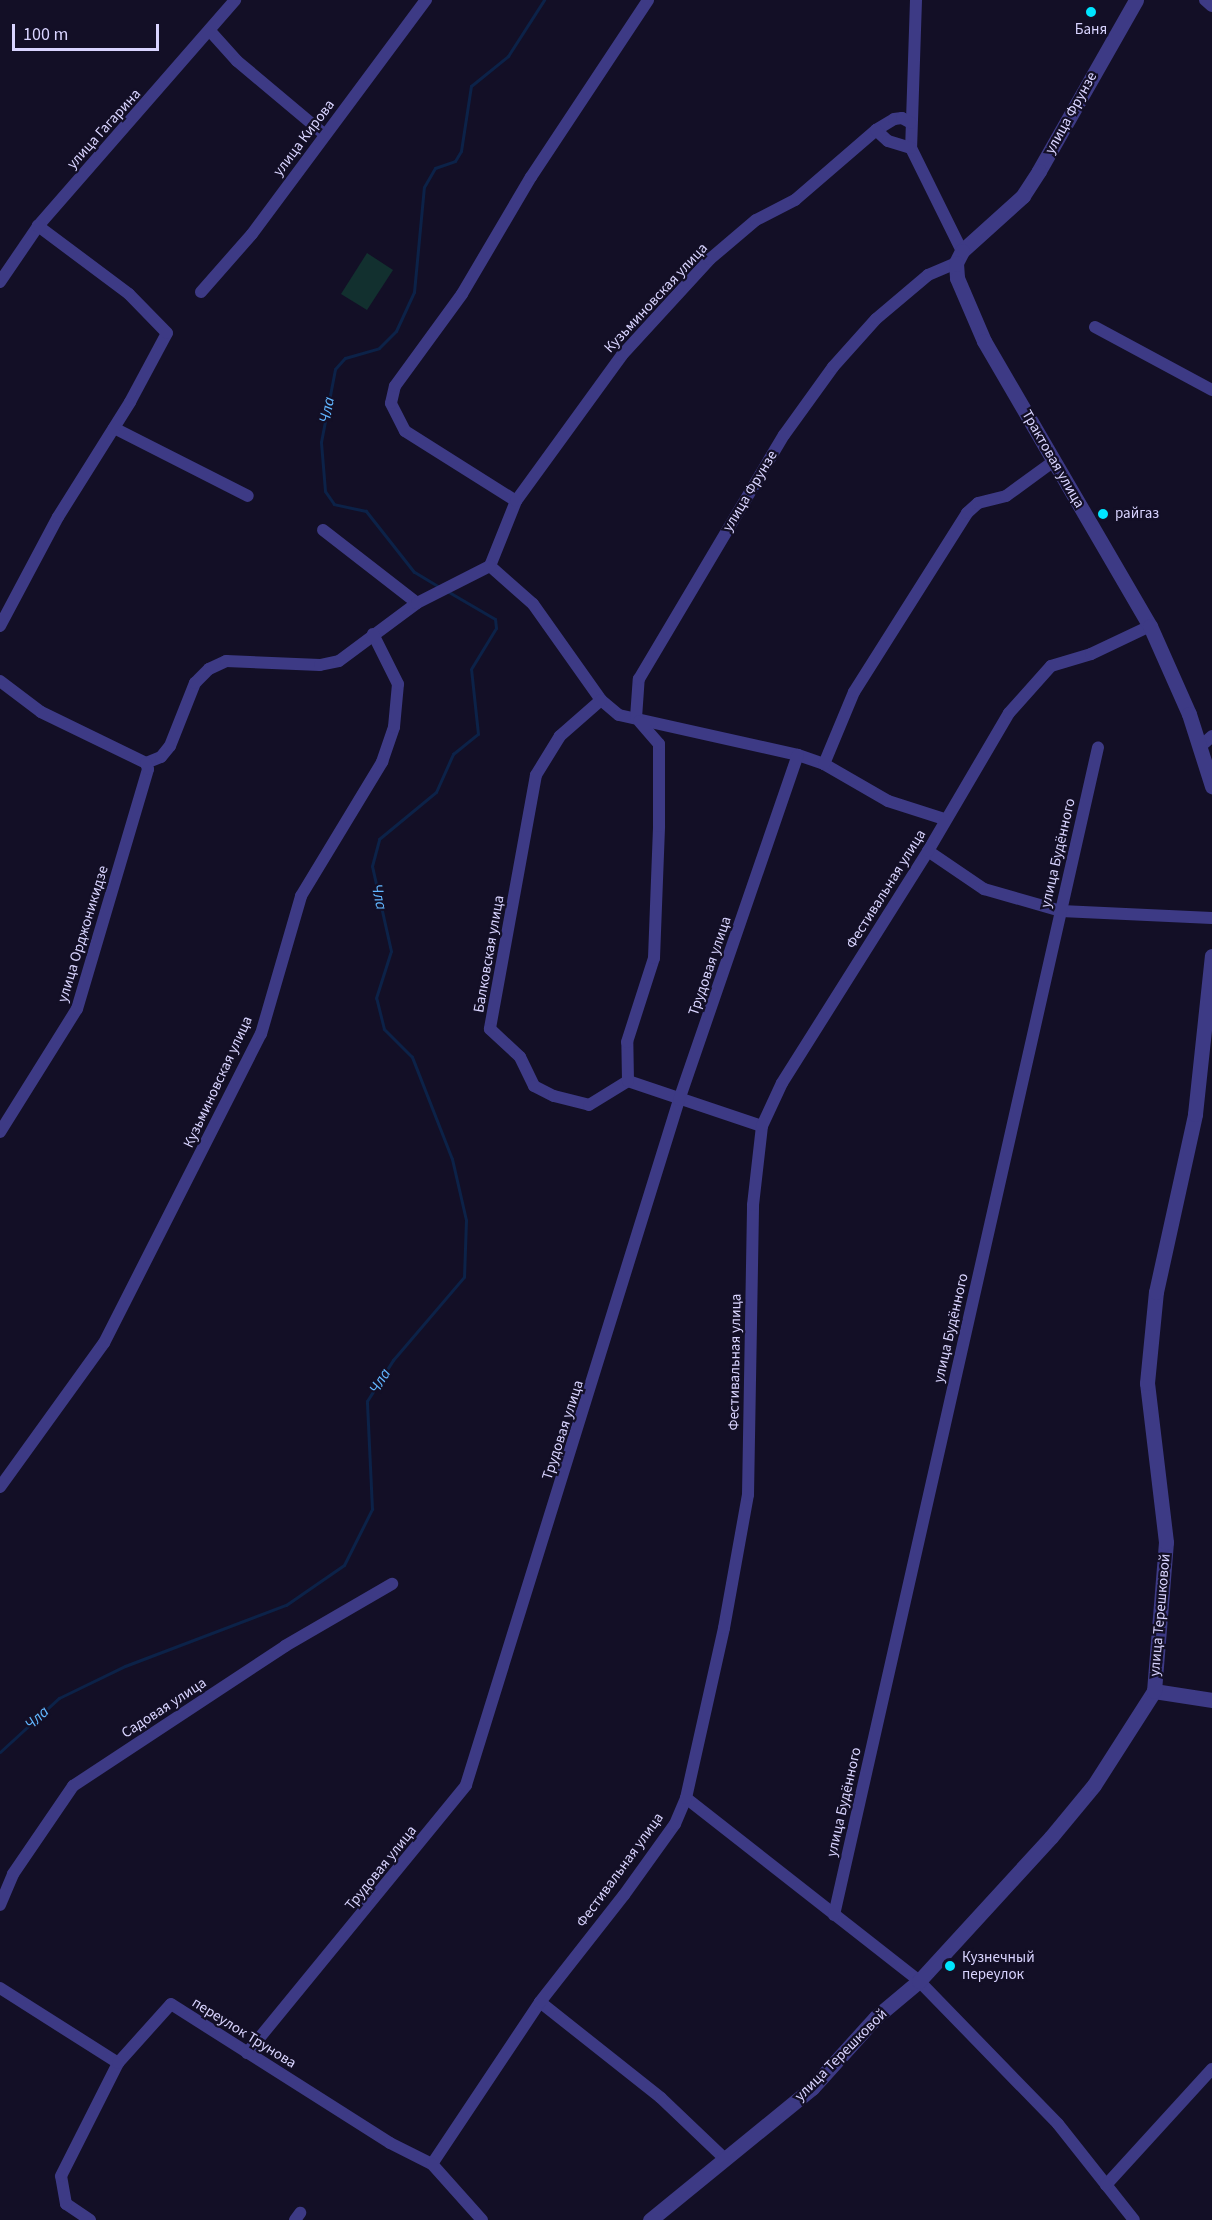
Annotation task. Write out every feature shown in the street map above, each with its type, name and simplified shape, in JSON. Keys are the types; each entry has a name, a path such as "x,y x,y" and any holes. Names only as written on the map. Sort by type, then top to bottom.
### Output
{"street":[{"name":"улица Гагарина","path":"0,282 38,226 236,0"},
{"name":"улица Кирова","path":"201,292 252,234 324,134 393,50 426,0"},
{"path":"916,0 910,148 959,257"},
{"name":"улица Фрунзе","path":"636,718 639,679 784,435 833,368 876,319 928,275 959,257 1023,196 1136,0"},
{"path":"1205,0 1212,6"},
{"path":"516,501 405,431 391,403 395,386 462,294 531,177 645,5"},
{"path":"210,31 237,62 324,134"},
{"name":"Кузьминовская улица","path":"490,566 516,501 622,355 710,259 756,220 795,200 876,130 894,119 902,118 911,123"},
{"path":"876,130 888,141 910,148"},
{"path":"0,626 58,517 114,428 167,333 129,294 38,226"},
{"name":"Трактовая улица","path":"959,257 957,278 984,341 1150,626 1206,741 1212,786"},
{"path":"1095,327 1212,390"},
{"path":"114,428 248,496"},
{"path":"824,764 854,692 967,513 978,503 1006,496 1054,461"},
{"path":"323,530 417,603"},
{"path":"0,681 41,712 146,763 160,757 170,746 195,683 209,669 226,661 320,665 339,661 417,603 490,566 533,604 601,700 619,716 636,718 682,732 798,755 824,764 888,801 944,819"},
{"name":"Фестивальная улица","path":"432,2164 540,2001 624,1895 675,1824 687,1798 724,1628 748,1495 753,1205 762,1126 782,1083 928,851 944,819 1009,712 1051,666 1091,654 1150,626"},
{"name":"Кузьминовская улица","path":"0,1487 104,1343 261,1034 301,896 382,762 394,727 398,684 382,646 373,634"},
{"name":"Балковская улица","path":"601,700 560,736 536,775 490,1029 520,1057 534,1086 554,1096 589,1105 628,1081"},
{"path":"636,718 659,744 659,826 654,958 627,1042 628,1081 762,1126"},
{"name":"улица Будённого","path":"834,1915 1098,747"},
{"name":"Трудовая улица","path":"247,2053 466,1785 617,1311 679,1100 798,755"},
{"name":"улица Орджоникидзе","path":"0,1132 77,1009 148,769 146,763"},
{"path":"928,851 984,889 1061,911 1212,918"},
{"name":"улица Терешковой","path":"650,2220 812,2088 876,2017 919,1981 1051,1838 1097,1779 1154,1691 1166,1542 1147,1383 1156,1292 1195,1114 1212,956"},
{"name":"Садовая улица","path":"0,1905 13,1874 73,1786 285,1646 392,1584"},
{"path":"1154,1691 1212,1700"},
{"path":"687,1798 919,1981 1058,2124 1134,2220"},
{"path":"0,1988 118,2063"},
{"path":"540,2001 661,2098 724,2158"},
{"name":"переулок Трунова","path":"90,2220 66,2204 61,2176 118,2063 171,2004 390,2143 432,2164 482,2220"},
{"path":"1106,2185 1212,2069"}],"green space":[{"path":"367,253 393,270 367,310 341,294"}],"waterway":[{"name":"Чла","path":"441,588 414,572 366,511 334,504 325,491 321,442 335,369 345,358 379,348 396,331 414,292 424,187 435,168 455,161 461,151 471,86 508,56 544,0"},
{"name":"Чла","path":"0,1752 59,1698 125,1666 286,1605 344,1565 372,1509 367,1401 393,1360 464,1277 466,1220 452,1159 412,1057 384,1029 376,998 391,951 372,866 379,839 436,792 453,754 478,734 471,669 496,628 495,619 447,591"}],"place":[{"name":"Баня","path":"1091,12"},
{"name":"райгаз","path":"1103,514"},
{"name":"Кузнечный переулок","path":"950,1966"}]}
